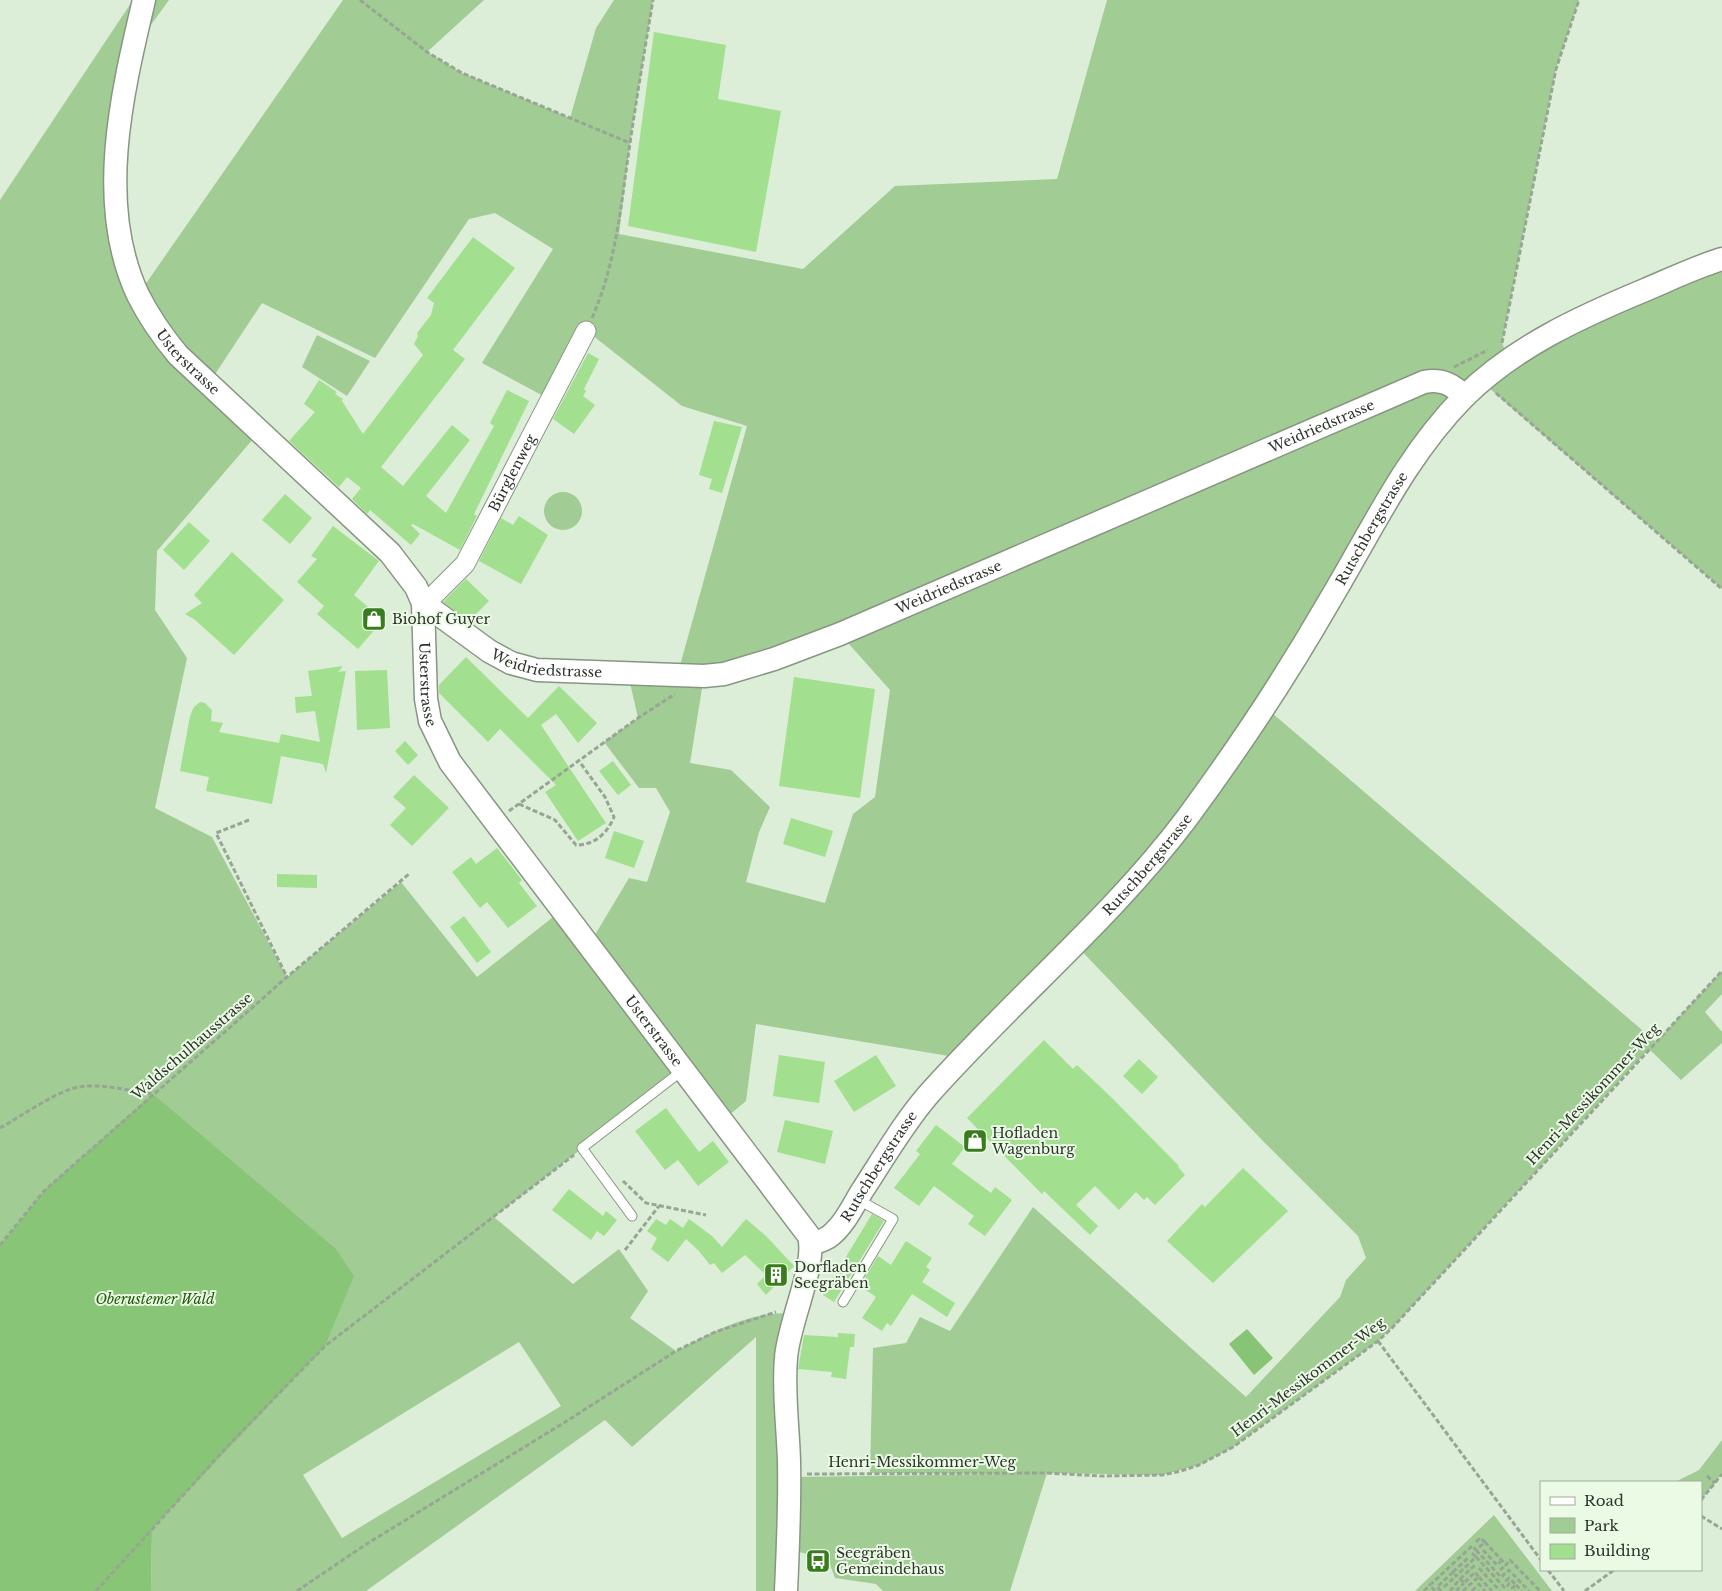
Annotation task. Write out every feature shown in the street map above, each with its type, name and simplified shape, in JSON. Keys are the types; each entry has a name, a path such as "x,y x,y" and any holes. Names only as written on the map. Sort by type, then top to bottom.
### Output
{"street":[{"name":"Usterstrasse","path":"144,0 132,51 116,161 119,229 126,262 138,295 159,332 178,355 390,553 416,587 423,603 426,699 430,721 450,762 799,1221 811,1244"},
{"name":"Rutschbergstrasse","path":"811,1244 824,1240 836,1230 898,1134 925,1099 976,1042 1089,930 1139,876 1186,818 1264,706 1326,608 1397,481 1436,428 1465,396 1509,360 1543,337 1588,314 1722,259"},
{"name":"Bürglenweg","path":"423,603 465,564 586,331"},
{"name":"Weidriedstrasse","path":"423,603 489,651 512,663 537,670 677,676 724,674 774,659 840,634 1424,382 1440,380"},
{"path":"1440,380 1455,387 1465,396"},
{"path":"786,1591 789,1474 786,1358 794,1314 810,1262 811,1244"}],"lane":[{"path":"632,1216 582,1148 683,1070"},
{"path":"843,1302 892,1218 857,1199"}],"path":[{"path":"360,0 427,52 462,73 630,143"},
{"path":"586,331 610,272 618,234 630,143 653,0"},
{"path":"1440,380 1446,370 1502,343 1556,69 1580,0"},
{"path":"1482,381 1722,589"},
{"path":"495,822 638,718 679,692"},
{"path":"519,804 555,820 576,845 588,845 608,830 614,818 606,797 579,761"},
{"path":"250,820 216,833 288,977"},
{"name":"Waldschulhausstrasse","path":"0,1245 44,1191 288,977 410,874"},
{"name":"Henri-Messikommer-Weg","path":"789,1474 1047,1473 1110,1476 1162,1475 1181,1472 1199,1465 1233,1447 1378,1341 1722,971"},
{"path":"0,1128 62,1093 78,1087 94,1086 153,1094"},
{"path":"96,1591 226,1448 325,1346 582,1148"},
{"path":"620,1177 646,1203 706,1215"},
{"path":"625,1250 659,1206"},
{"path":"297,1591 365,1545 570,1419 676,1351 715,1332 751,1319 778,1312 794,1314"},
{"path":"1378,1341 1540,1559"},
{"path":"1702,1499 1722,1474"},
{"path":"1707,1476 1715,1483"},
{"path":"1702,1517 1722,1529"},
{"path":"1476,1542 1480,1538 1506,1565"},
{"path":"1476,1550 1485,1542"},
{"path":"1424,1591 1472,1546 1501,1577 1509,1570 1529,1591"},
{"path":"1483,1550 1497,1565 1502,1560"},
{"path":"1472,1553 1505,1588 1509,1584 1506,1581 1510,1578 1522,1591"},
{"path":"1469,1557 1437,1587 1443,1589 1476,1557"},
{"path":"1500,1570 1510,1560 1540,1591"},
{"path":"1450,1591 1475,1565"},
{"path":"1479,1568 1500,1591"},
{"path":"1549,1571 1564,1591"},
{"path":"1585,1591 1613,1571"},
{"path":"1453,1572 1456,1576"},
{"path":"1456,1591 1475,1572 1492,1591"},
{"path":"1463,1591 1479,1576"},
{"path":"1460,1579 1464,1583"},
{"path":"1475,1580 1485,1591"},
{"path":"1430,1585 1435,1591"},
{"path":"1512,1590 1516,1585"},
{"path":"1472,1591 1475,1588 1478,1591"}],"green space":[{"path":"133,0 169,0 132,51 116,161 138,295 343,0 484,0 427,52 462,73 570,118 596,28 614,0 653,0 630,143 619,234 803,269 895,186 1057,179 1107,0 1579,0 1556,69 1502,343 1509,359 1722,259 1722,589 1482,382 1465,396 1264,706 1656,1042 1722,971 1722,994 1705,1012 1722,1032 1722,1043 1681,1080 1649,1049 1392,1328 1378,1341 1233,1447 1199,1465 1162,1475 1047,1473 1010,1591 883,1591 876,1584 835,1578 826,1554 811,1555 788,1549 786,1591 756,1591 756,1337 632,1447 605,1420 366,1591 151,1591 152,1529 226,1448 44,1191 0,1245 0,200","holes":["495,213 553,249 482,363 549,399 587,331 682,406 747,426 677,676 628,674 638,718 604,742 639,788 656,788 670,812 647,882 629,878 589,945 562,910 477,977 401,882 287,977 212,837 155,808 187,658 155,610 157,551 259,432 208,385 262,303 375,358 469,219","840,634 890,690 875,797 853,814 825,903 746,882 759,832 770,807 731,770 690,763 704,676","1075,944 1262,1140 1358,1236 1366,1258 1346,1280 1340,1297 1246,1397 1033,1207 950,1331 920,1317 906,1343 873,1348 870,1473 1007,1474 796,1477 794,1314 779,1313 748,1319 718,1330 676,1351 630,1318 648,1291 619,1249 573,1284 494,1217 683,1070 722,1121 746,1101 756,1024 961,1058","519,1342 561,1406 342,1538 303,1475"]},
{"path":"317,335 370,361 347,396 302,367"},
{"path":"563,492 576,498 582,511 576,524 563,530 550,524 544,511 550,498"},
{"name":"Oberustemer Wald","path":"153,1094 336,1249 354,1276 325,1346 152,1529 151,1591 0,1591 0,1245 44,1191"},
{"path":"1722,1440 1722,1474 1702,1499 1702,1481 1677,1481 1699,1470"},
{"path":"1494,1515 1552,1591 1415,1591"}],"shaded area":[{"path":"1247,1329 1273,1358 1254,1375 1229,1344"}],"building":[{"path":"654,32 726,45 718,99 781,111 756,252 628,226"},
{"path":"473,237 515,268 453,350 465,359 381,467 403,486 452,425 470,440 426,496 446,513 494,426 490,423 507,390 529,401 474,514 477,516 460,550 413,524 411,525 420,534 411,545 370,510 367,514 352,499 361,488 347,477 339,487 289,441 315,412 304,404 319,380 337,392 335,394 343,399 342,401 363,434 423,355 414,344 418,336 417,333 431,315 434,303 427,298"},
{"path":"588,353 599,359 584,389 586,391 583,396 595,405 574,434 553,419"},
{"path":"714,421 742,427 722,493 709,489 712,479 699,475"},
{"path":"285,494 312,518 290,544 262,520"},
{"path":"519,516 548,535 521,584 479,561 501,518 513,525"},
{"path":"189,522 210,541 184,570 163,550"},
{"path":"333,526 379,561 354,595 383,620 358,649 317,614 324,606 297,582 317,559 311,556"},
{"path":"232,552 284,600 234,655 194,619 185,614 202,603 194,595"},
{"path":"466,579 489,601 469,621 443,602"},
{"path":"466,657 528,718 559,686 597,723 578,743 556,714 541,725 606,823 578,841 545,792 556,785 500,729 488,742 439,693 439,685"},
{"path":"343,666 338,672 346,671 326,773 323,764 281,756 272,804 206,791 209,777 180,771 190,716 194,707 200,702 205,703 212,710 211,721 223,723 219,732 279,743 281,734 320,742 315,711 296,713 295,697 312,696 308,671"},
{"path":"387,670 390,728 357,730 355,671"},
{"path":"794,677 875,689 860,798 779,786"},
{"path":"405,741 418,755 408,765 395,751"},
{"path":"613,761 631,785 618,795 599,771"},
{"path":"414,775 449,808 412,846 390,825 406,808 393,797"},
{"path":"791,818 833,831 825,857 783,844"},
{"path":"614,831 644,841 634,868 605,858"},
{"path":"497,848 522,880 519,883 537,906 508,928 487,902 480,908 452,872 471,857 476,864"},
{"path":"277,874 317,875 317,888 277,887"},
{"path":"464,916 491,952 477,963 450,927"},
{"path":"1044,1040 1073,1069 1077,1065 1109,1095 1179,1166 1185,1175 1155,1205 1147,1197 1144,1200 1136,1192 1119,1210 1095,1186 1076,1205 1098,1226 1090,1235 1044,1191 1042,1194 967,1118"},
{"path":"779,1055 825,1062 819,1103 773,1096"},
{"path":"876,1055 896,1086 854,1112 834,1081"},
{"path":"1139,1059 1158,1077 1142,1094 1123,1076"},
{"path":"666,1108 699,1152 713,1141 729,1162 698,1186 678,1160 665,1170 635,1131"},
{"path":"785,1120 833,1131 825,1164 777,1152"},
{"path":"936,1125 965,1147 952,1164 991,1193 995,1187 1012,1200 985,1236 968,1224 974,1216 934,1186 919,1206 894,1188 920,1154 916,1151"},
{"path":"1243,1168 1288,1211 1213,1283 1167,1241 1202,1204 1205,1207"},
{"path":"569,1189 603,1216 606,1211 617,1220 604,1236 597,1231 591,1240 552,1210"},
{"path":"872,1214 884,1221 834,1302 823,1295"},
{"path":"656,1219 666,1225 670,1219 683,1228 689,1219 712,1236 722,1247 746,1219 766,1236 794,1266 766,1295 757,1284 766,1275 745,1255 722,1273 714,1263 710,1265 686,1239 668,1262 651,1249 657,1238 647,1231"},
{"path":"906,1241 932,1258 926,1267 930,1270 922,1282 955,1303 947,1317 912,1294 891,1326 887,1323 882,1331 862,1318 876,1297 860,1286 878,1256 891,1265"},
{"path":"838,1333 855,1334 854,1347 850,1347 846,1379 831,1377 832,1372 798,1369 804,1335 838,1337"}],"place":[{"name":"Biohof Guyer","path":"374,619"},
{"name":"Hofladen Wagenburg","path":"975,1141"},
{"name":"Dorfladen Seegräben","path":"776,1275"},
{"name":"Seegräben Gemeindehaus","path":"818,1561"}]}
